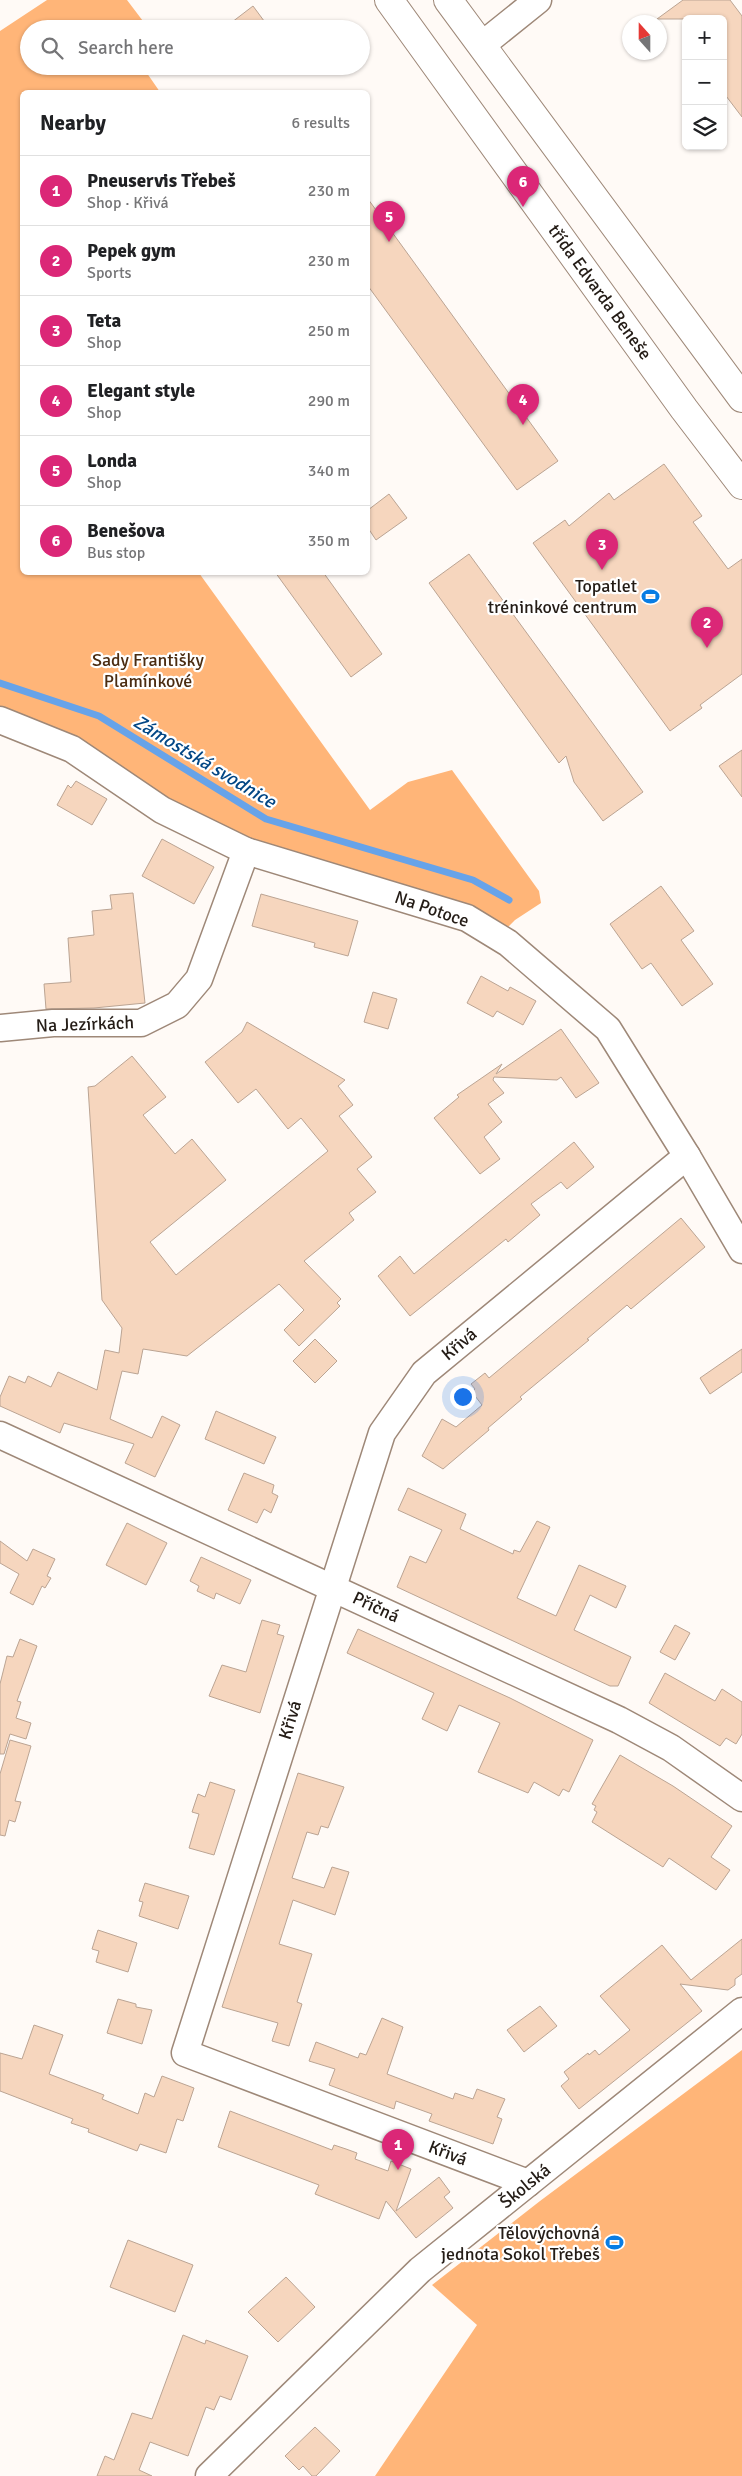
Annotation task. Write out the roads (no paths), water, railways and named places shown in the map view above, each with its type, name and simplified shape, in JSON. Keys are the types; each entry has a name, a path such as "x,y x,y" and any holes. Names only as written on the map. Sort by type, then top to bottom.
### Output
{"street":[{"name":"třída Edvarda Beneše","path":"389,0 684,409 742,485"},
{"path":"448,0 742,398"},
{"path":"482,45 538,0"},
{"name":"Na Potoce","path":"0,720 72,749 162,810 246,851 467,918 508,943 608,1029 687,1156 742,1250"},
{"name":"Na Jezírkách","path":"0,1028 53,1023 141,1023 177,1005 198,979 246,851"},
{"name":"Křivá","path":"528,2183 185,2054 382,1433 424,1373 687,1156"},
{"name":"Příčná","path":"0,1435 619,1720 671,1748 742,1798"},
{"name":"Školská","path":"209,2476 420,2270 742,2011"}],"waterway":[{"name":"Zámostská svodnice","path":"0,683 99,716 266,819 473,880 509,900"}],"place":[{"name":"Benešova","path":"523,207"},
{"name":"Londa","path":"389,242"},
{"name":"Elegant style","path":"523,425"},
{"name":"Teta","path":"602,570"},
{"name":"Topatlet tréninkové centrum","path":"651,596"},
{"name":"Pepek gym","path":"707,648"},
{"name":"Pneuservis Třebeš","path":"398,2170"},
{"name":"Tělovýchovná jednota Sokol Třebeš","path":"614,2243"}],"park label":[{"name":"Sady Františky Plamínkové","path":"148,670"}]}
